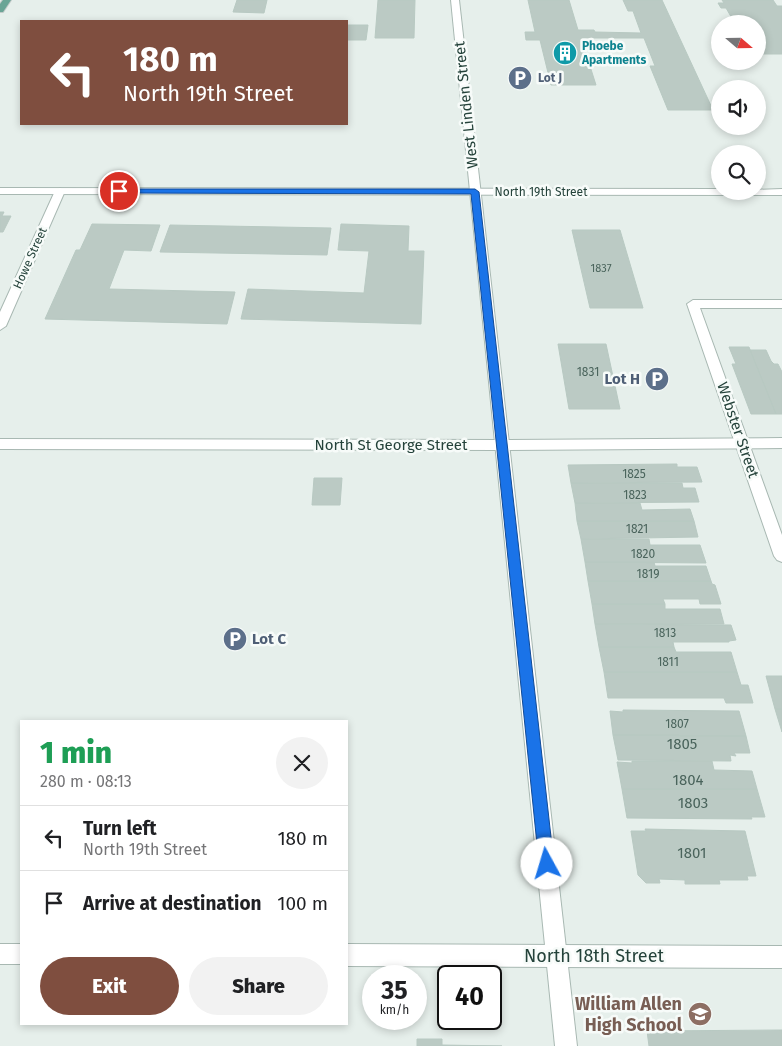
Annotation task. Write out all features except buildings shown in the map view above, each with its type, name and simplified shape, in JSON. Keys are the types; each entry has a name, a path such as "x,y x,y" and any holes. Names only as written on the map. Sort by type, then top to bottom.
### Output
{"main road":[{"path":"0,10 7,0"}],"street":[{"name":"West Linden Street","path":"455,0 566,1046"},
{"name":"North 19th Street","path":"0,190 782,192"},
{"name":"Howe Street","path":"0,326 60,191"},
{"name":"Webster Street","path":"782,304 693,304 782,556"},
{"name":"North St George Street","path":"0,444 502,445 782,443"},
{"path":"0,954 20,954"},
{"name":"North 18th Street","path":"348,955 782,957"}],"place":[{"name":"Phoebe Apartments","path":"565,53"},
{"name":"Lot J","path":"520,78"},
{"name":"Lot H","path":"657,379"},
{"name":"Lot C","path":"235,639"},
{"name":"William Allen High School","path":"700,1014"}],"route":[{"path":"119,191 475,192 547,864"}]}
